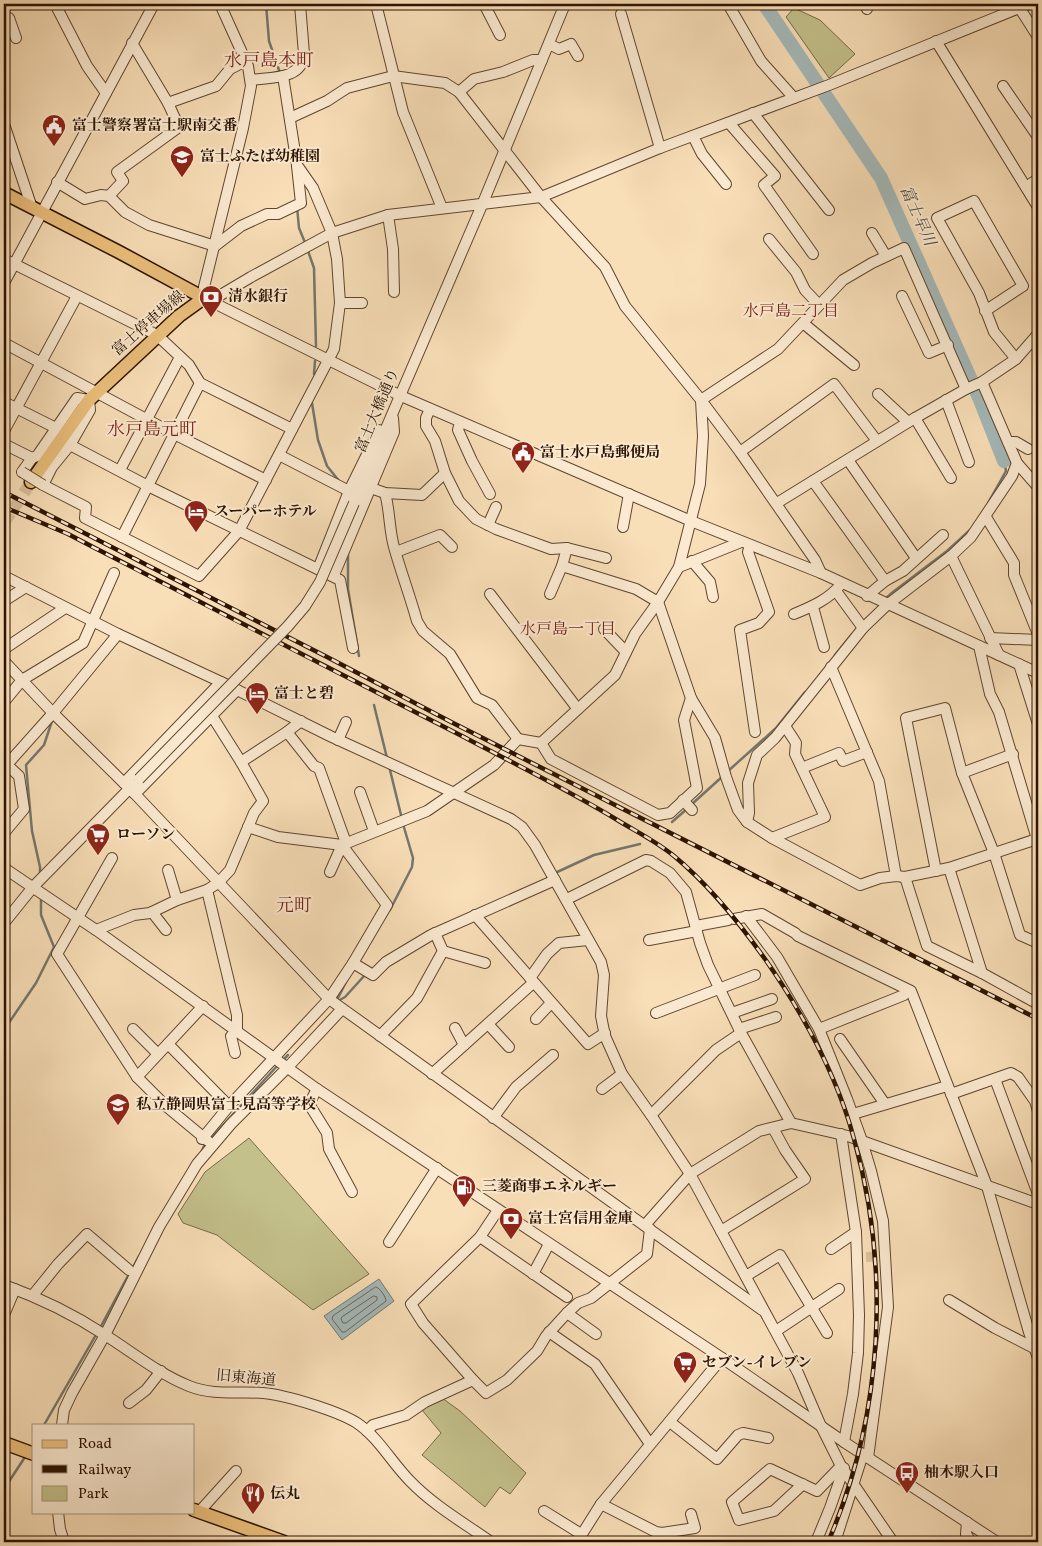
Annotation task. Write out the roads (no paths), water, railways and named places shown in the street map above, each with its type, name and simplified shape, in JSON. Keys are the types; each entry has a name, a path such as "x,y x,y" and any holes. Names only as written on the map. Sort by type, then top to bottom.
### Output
{"main road":[{"name":"富士停車場線","path":"4,193 204,298 157,335 93,396 37,483"},
{"path":"4,1443 30,1452"},
{"path":"196,1511 254,1538 284,1542"}],"street":[{"path":"55,4 86,66 106,93"},
{"path":"4,283 8,262 36,211 57,182 154,4"},
{"path":"204,298 204,288 243,128 251,80 246,61 220,4"},
{"path":"251,80 283,76 300,68 303,62 300,4"},
{"path":"376,4 403,112 442,208"},
{"path":"484,4 500,34"},
{"name":"富士大橋通り","path":"129,789 288,626 314,594 401,396 566,4"},
{"path":"728,4 761,61 794,98"},
{"path":"204,298 219,296 332,233 388,215 542,197 660,148 817,90 1022,5 1038,37"},
{"path":"621,14 660,148"},
{"path":"4,21 9,18 16,38"},
{"path":"936,41 1038,207"},
{"path":"109,196 123,181 117,172 179,127 168,102 132,43"},
{"path":"549,44 560,49 571,44 578,56"},
{"path":"459,92 474,79 503,72 533,60 542,60"},
{"path":"168,102 216,86 230,69 246,61"},
{"path":"215,246 241,226 267,214 278,214 301,203 283,76"},
{"path":"290,118 327,101 347,88 393,76 445,83 459,92 542,197 605,267 625,306 701,400 740,452 816,560 821,574"},
{"path":"1003,86 1038,136"},
{"path":"753,114 829,210"},
{"path":"729,123 775,176 764,185 813,254"},
{"path":"4,124 36,211"},
{"path":"693,136 702,154 726,184"},
{"path":"93,396 76,398 37,456 32,458 22,472 37,483 86,508 85,518 199,576 239,531 334,349 340,303 337,259 332,233 313,188 297,165"},
{"path":"1026,187 1038,180"},
{"path":"57,182 85,198 101,195 109,196 125,212 149,225 215,246"},
{"path":"985,312 1023,286 974,201 937,218 978,293 985,312 994,332 1016,359"},
{"path":"388,215 393,249 394,292"},
{"path":"872,233 886,256"},
{"path":"769,239 796,272 805,290 819,305"},
{"path":"701,400 778,349 843,280 904,248 966,388"},
{"path":"8,262 157,335 180,356 200,382 292,429"},
{"path":"4,432 77,296"},
{"path":"902,296 929,353 948,345"},
{"path":"204,298 401,396 691,521 821,574 839,588 879,601 1038,673"},
{"path":"340,303 362,303"},
{"path":"802,323 854,365"},
{"path":"777,503 876,441 966,388 982,382 1016,359 1038,334"},
{"path":"4,343 40,362 93,396 146,419 266,480"},
{"path":"120,470 180,356"},
{"path":"122,537 200,382"},
{"path":"982,382 1017,463 1038,487"},
{"path":"740,452 834,384 876,441"},
{"path":"878,394 912,420 951,478"},
{"path":"37,483 70,445 90,410 93,396"},
{"path":"541,743 615,675 635,634 658,602 679,567 700,484 703,436 701,400"},
{"path":"946,400 969,462"},
{"path":"4,402 56,428"},
{"path":"430,408 426,418 426,426 435,441 445,473 459,501 476,519 551,549 567,548 606,558"},
{"path":"334,575 394,432 392,414"},
{"path":"318,569 349,491 382,424 392,414"},
{"path":"460,422 458,430 490,494"},
{"path":"1008,442 1016,442 1028,449"},
{"path":"4,444 32,458"},
{"path":"70,445 239,531 334,575 340,580 354,648"},
{"path":"279,455 349,491"},
{"path":"848,460 916,558"},
{"path":"879,601 951,556 971,537 1012,476 1017,463"},
{"path":"371,488 385,493 422,494 445,473"},
{"path":"813,481 886,581"},
{"path":"385,493 396,552 423,631 450,654 477,698 492,705 518,739 541,743 551,759 658,815 670,813 688,806 698,788 684,720 691,698"},
{"path":"623,527 629,494"},
{"path":"488,525 496,506"},
{"path":"986,517 1014,563 1014,575 1038,634"},
{"path":"396,552 440,535 452,547"},
{"path":"747,822 749,813 748,784 757,755 785,726 831,667 879,601 886,581 902,571 943,535"},
{"path":"679,567 746,544"},
{"path":"746,544 769,612 759,624 740,630 754,732"},
{"path":"550,594 562,566 567,548"},
{"path":"951,556 999,655"},
{"path":"692,561 710,582 713,597"},
{"path":"562,566 636,589 658,602 691,698 715,738 738,810 747,822 772,838 860,885 880,878 949,868 1038,841 1013,754 999,712 990,694 979,646"},
{"path":"4,702 22,680 83,643 114,573"},
{"path":"4,576 93,622 338,740 511,819 522,827 567,899 601,962 604,975 601,1016 605,1033 622,1074 690,1174 798,1373 820,1424 842,1467 894,1542"},
{"path":"4,601 26,587"},
{"path":"794,614 813,607 839,588"},
{"path":"839,588 860,625"},
{"path":"490,594 577,708"},
{"path":"813,607 824,647"},
{"path":"4,649 65,608"},
{"path":"604,629 626,652"},
{"path":"4,833 24,809 19,776 5,765 53,713 118,634"},
{"path":"990,638 1038,640"},
{"path":"4,661 330,1000 763,1310"},
{"path":"1019,664 1038,724"},
{"path":"831,667 879,781 901,876 927,946 982,973 1038,1004"},
{"path":"4,923 33,887 129,789 221,682"},
{"path":"129,789 212,716 237,690"},
{"path":"936,871 927,817 906,718 945,708 962,773 994,853 1020,935 1038,943"},
{"path":"96,930 134,915 152,912 177,900 207,890 218,883 230,870 254,813 263,801 212,716"},
{"path":"241,762 301,721"},
{"path":"338,740 346,722"},
{"path":"772,838 825,816 795,754 796,743 785,726"},
{"path":"62,1424 66,1404 101,1332 159,1227 197,1164 207,1141 229,1106 330,1000 387,905 344,844 319,768 314,766 287,732"},
{"path":"248,828 278,837 344,844 426,811 494,765 518,739"},
{"path":"802,768 839,753 843,761 867,752"},
{"path":"962,773 1013,754"},
{"path":"360,792 374,831"},
{"path":"330,872 344,844"},
{"path":"112,858 57,954 127,1065 167,1107 207,1141"},
{"path":"567,899 646,860 651,861 670,873 686,892 705,958 740,1031 791,1123"},
{"path":"4,868 96,930 317,1089 722,1358 844,1442 997,1542"},
{"path":"949,868 982,973"},
{"path":"168,870 177,900"},
{"path":"353,963 373,975 386,962 430,934 475,916 553,877"},
{"path":"207,890 238,1015 237,1031 231,1036 235,1053"},
{"path":"152,912 166,930"},
{"path":"649,940 746,916 762,914 798,936 911,991 987,1186 1036,1353"},
{"path":"475,916 588,1044 605,1033"},
{"path":"746,916 778,957 819,1029 853,1114 871,1171 883,1221 888,1306 866,1456 853,1484 835,1542"},
{"path":"436,933 443,951"},
{"path":"432,1074 488,1024 532,981 547,954 559,943 588,940"},
{"path":"443,951 485,963"},
{"path":"380,1036 417,998 443,951"},
{"path":"656,1013 755,975"},
{"path":"819,1029 904,995"},
{"path":"732,1013 772,999"},
{"path":"536,1019 551,1003"},
{"path":"137,1076 203,1006"},
{"path":"207,1141 287,1068 342,1008"},
{"path":"651,1115 716,1050 740,1031 776,1017"},
{"path":"488,1024 509,1047"},
{"path":"455,1028 464,1045"},
{"path":"134,1029 158,1054"},
{"path":"840,1039 885,1104"},
{"path":"168,1044 229,1106"},
{"path":"493,1118 516,1087 553,1055"},
{"path":"853,1114 885,1104 995,1079 1011,1073 1018,1077 1037,1104"},
{"path":"602,1089 622,1074"},
{"path":"995,1079 1038,1194"},
{"path":"317,1089 309,1104 327,1133 329,1149 352,1192"},
{"path":"498,1210 480,1237 411,1304 423,1323 486,1393 507,1380 536,1351 549,1332 578,1303 591,1298 647,1254 648,1227 690,1174 759,1131 791,1123 841,1134 1038,1204"},
{"path":"721,1231 805,1179 785,1150 773,1128"},
{"path":"841,1134 861,1257 858,1353 854,1394 844,1442"},
{"path":"389,1242 437,1168"},
{"path":"831,1249 856,1232"},
{"path":"33,1295 58,1264 88,1234 129,1270"},
{"path":"480,1237 567,1297"},
{"path":"533,1274 549,1244"},
{"path":"746,1276 780,1255 827,1333"},
{"name":"旧東海道","path":"4,1285 33,1295 77,1318 173,1379 185,1384 208,1391 238,1394 264,1393 294,1399 342,1415 367,1430 411,1482 441,1508 491,1542"},
{"path":"4,1315 15,1289"},
{"path":"776,1331 839,1289"},
{"path":"949,1300 1036,1353"},
{"path":"567,1313 596,1334"},
{"path":"549,1332 595,1364 650,1444"},
{"path":"544,1511 579,1538 601,1504 722,1358"},
{"path":"129,1402 146,1390 161,1371"},
{"path":"367,1430 373,1424 406,1415 425,1402 473,1380"},
{"path":"670,1422 717,1459 738,1435 743,1433 768,1438"},
{"path":"803,1484 774,1511 740,1520 732,1502 770,1469 803,1484 817,1491 842,1467"},
{"path":"816,1542 830,1508 842,1467"},
{"path":"196,1511 236,1471"},
{"path":"601,1504 649,1529 662,1533 695,1528 690,1514"},
{"path":"58,1514 64,1542"},
{"path":"967,1522 966,1534 971,1542"}],"water":[{"path":"379,1279 394,1301 342,1340 324,1316"}],"waterway":[{"path":"266,4 269,41 280,73"},
{"name":"富士早川","path":"764,4 881,178 980,400 1004,461"},
{"path":"297,207 299,228 306,245"},
{"path":"308,251 314,268 316,346"},
{"path":"314,374 315,361"},
{"path":"312,403 318,440 327,466 340,482"},
{"path":"988,503 1006,471 1004,461"},
{"path":"885,599 947,551 970,530"},
{"path":"348,551 348,589 359,656"},
{"path":"835,655 852,634"},
{"path":"727,772 776,728 805,692"},
{"path":"374,705 387,758"},
{"path":"40,876 40,867 32,831 26,765 44,745 52,721"},
{"path":"389,766 402,819"},
{"path":"692,804 723,776"},
{"path":"672,822 688,808"},
{"path":"390,910 412,867 413,858 403,824"},
{"path":"555,873 594,855 640,844"},
{"path":"4,1030 36,983 54,947 41,915 41,896"},
{"path":"338,1001 345,997 365,975"},
{"path":"337,1000 347,980"},
{"path":"282,1061 288,1055"},
{"path":"201,1153 204,1146 278,1065"},
{"path":"132,1269 139,1256"},
{"path":"100,1328 129,1274"},
{"path":"45,1424 97,1333"},
{"path":"4,1497 6,1486 27,1454"}],"tunnel":[{"path":"4,523 31,482"},
{"path":"866,1257 886,1256"}],"railway":[{"path":"4,492 453,723 1038,1019"},
{"path":"4,507 68,534 580,798 647,837 667,851 687,867 734,917 779,979 817,1045 847,1115 866,1189 877,1291 875,1343 870,1394 860,1444 846,1494 828,1542"}],"place":[{"name":"富士警察署富士駅南交番","path":"54,147"},
{"name":"富士ふたば幼稚園","path":"182,178"},
{"name":"清水銀行","path":"211,318"},
{"name":"富士水戸島郵便局","path":"523,474"},
{"name":"スーパーホテル","path":"196,533"},
{"name":"富士と碧","path":"257,715"},
{"name":"ローソン","path":"98,856"},
{"name":"私立静岡県富士見高等学校","path":"118,1126"},
{"name":"三菱商事エネルギー","path":"464,1208"},
{"name":"富士宮信用金庫","path":"511,1240"},
{"name":"セブン-イレブン","path":"685,1384"},
{"name":"柚木駅入口","path":"907,1494"},
{"name":"伝丸","path":"253,1515"}],"district":[{"name":"水戸島本町","path":"269,61"},
{"name":"水戸島二丁目","path":"791,312"},
{"name":"水戸島元町","path":"152,430"},
{"name":"水戸島一丁目","path":"568,630"},
{"name":"元町","path":"294,906"}]}
